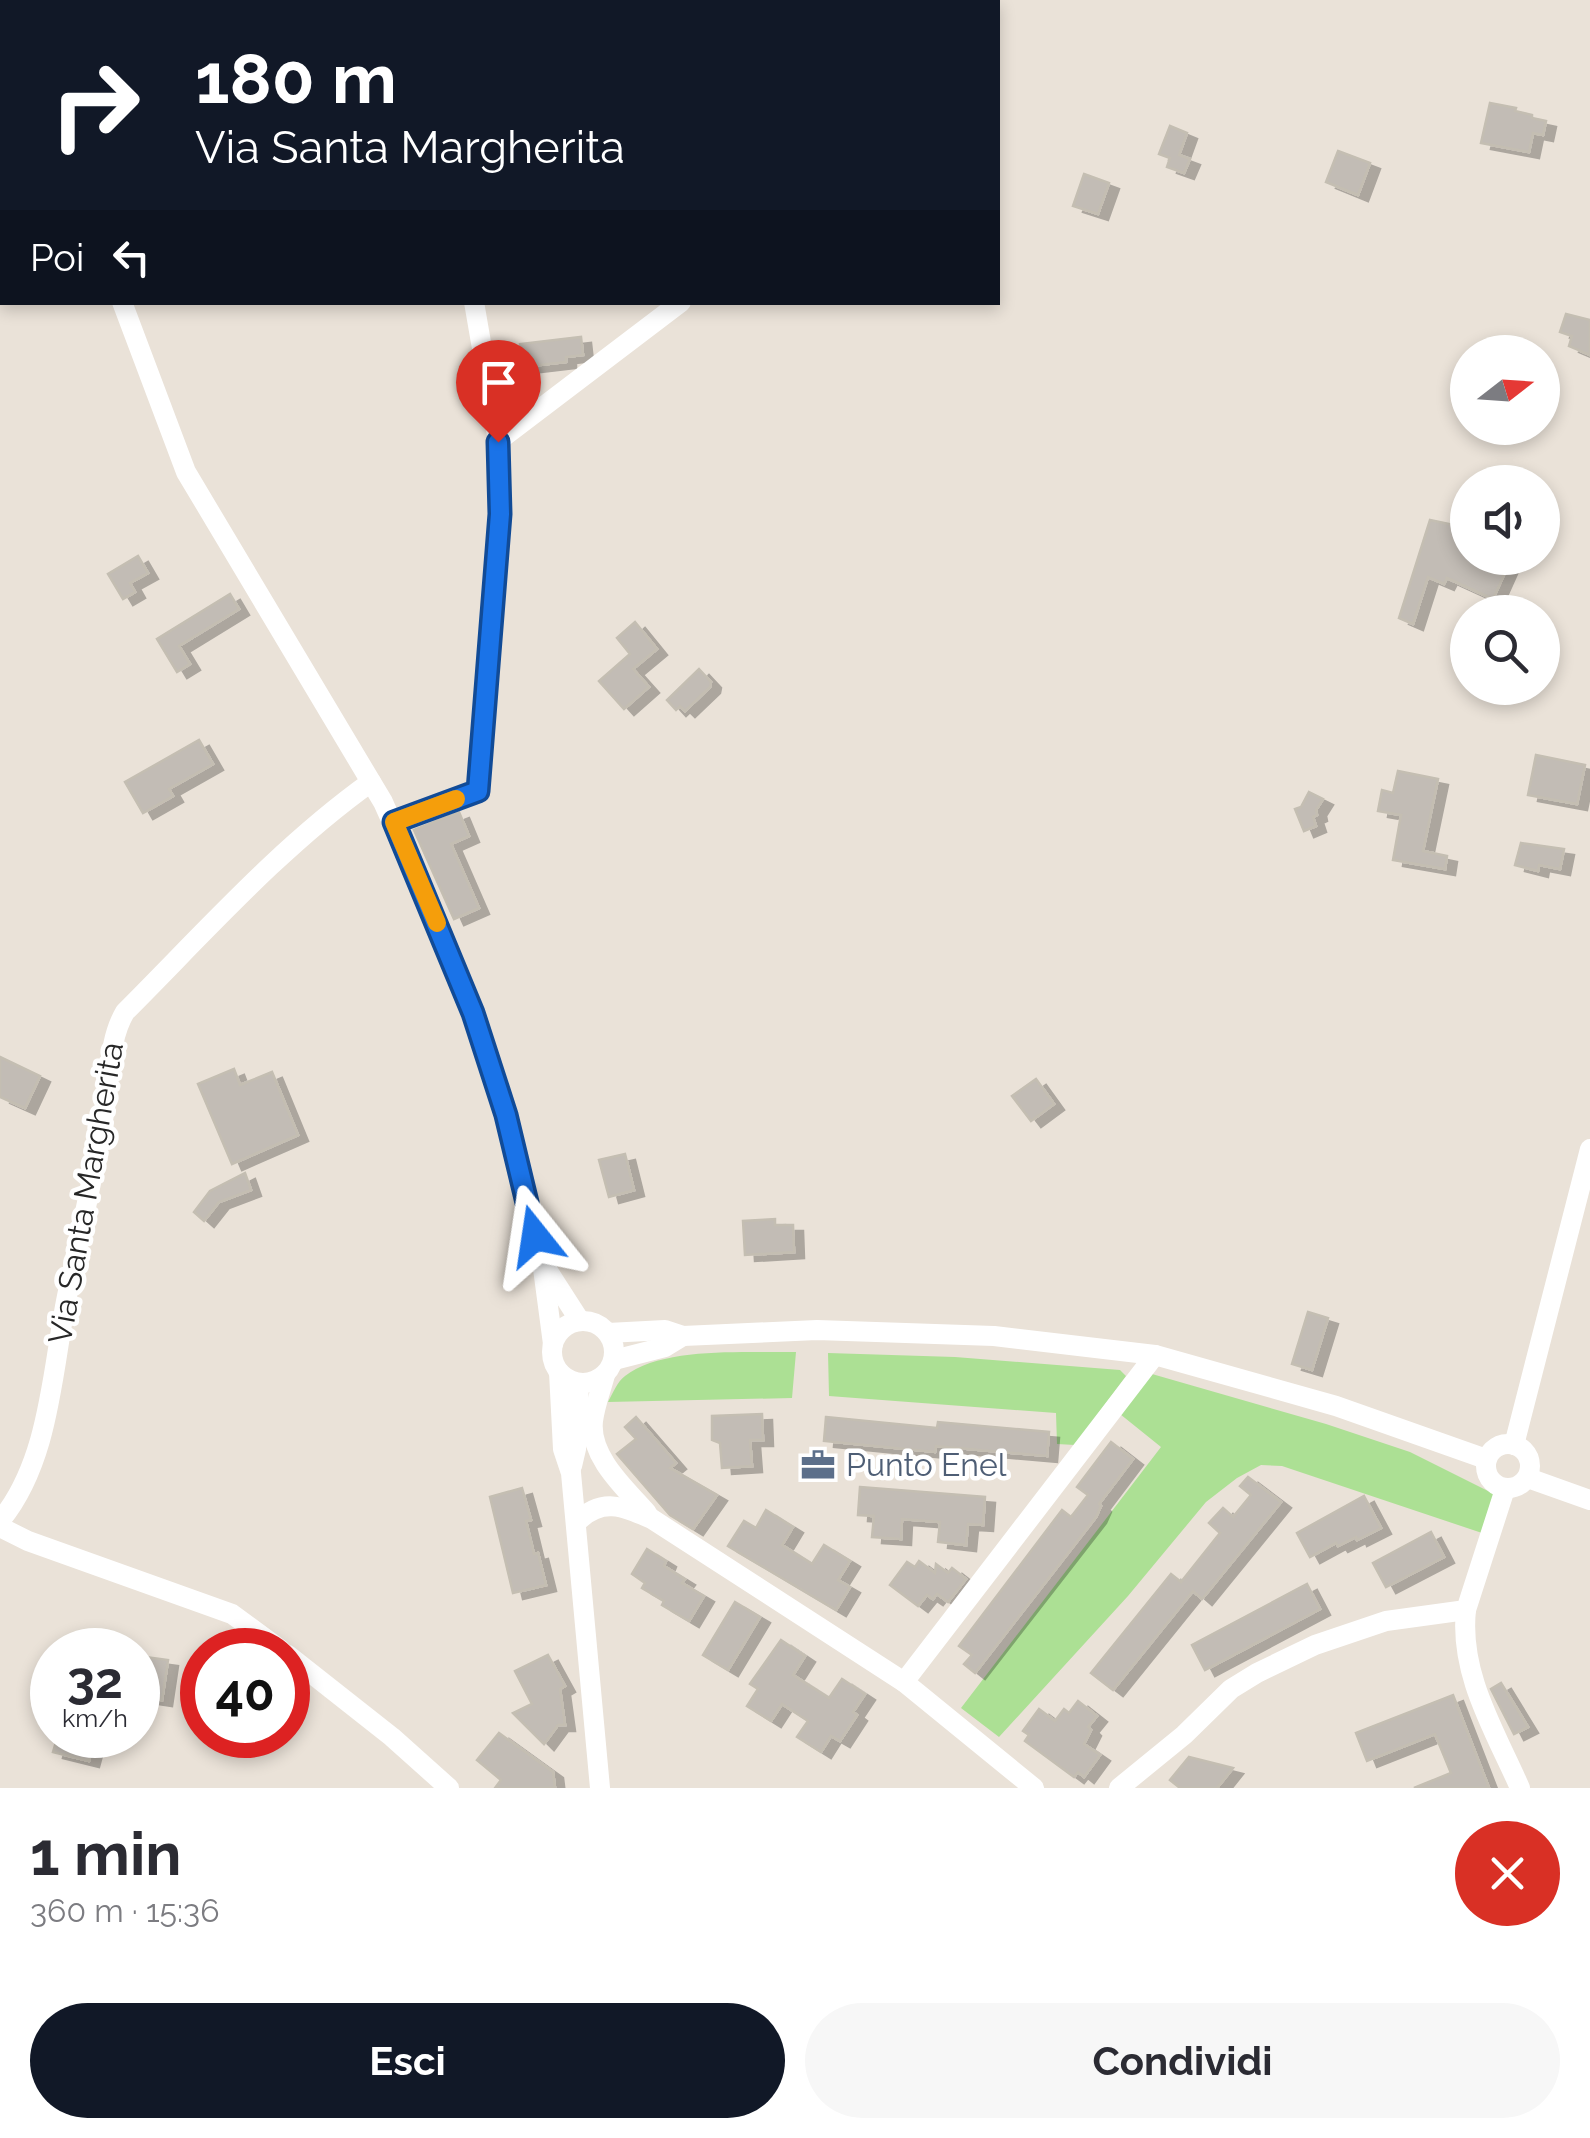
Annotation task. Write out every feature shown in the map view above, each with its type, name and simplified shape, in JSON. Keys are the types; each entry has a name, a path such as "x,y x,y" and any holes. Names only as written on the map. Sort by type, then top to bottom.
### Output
{"street":[{"path":"123,305 186,472 394,822 473,1013 506,1115 542,1262 554,1363 559,1372 563,1449 571,1473 600,1788"},
{"path":"394,822 478,791 500,514 498,442 475,305"},
{"path":"498,442 677,305"},
{"name":"Via Santa Margherita","path":"0,1524 30,1472 44,1420 105,1108 115,1028 125,1012 224,913 333,809 370,782"},
{"path":"1514,1445 1532,1388 1590,1149"},
{"path":"542,1262 580,1321"},
{"path":"554,1344 559,1332 580,1321 600,1326 608,1333 614,1346 593,1424 594,1439 604,1462 652,1519"},
{"path":"608,1333 665,1330 683,1336 817,1330 994,1336 1155,1355 1302,1396 1486,1459"},
{"path":"559,1372 578,1384 590,1383 609,1367 665,1347 683,1336"},
{"path":"904,1682 1155,1355"},
{"path":"571,1473 576,1449 578,1384"},
{"path":"1503,1444 1514,1445 1529,1458 1528,1478 1505,1489 1489,1479 1486,1459 1503,1444"},
{"path":"1528,1478 1590,1500"},
{"path":"1505,1489 1466,1610 1463,1634 1468,1668 1520,1788"},
{"path":"576,1523 597,1506 612,1504 652,1519 904,1682 1034,1788"},
{"path":"0,1524 28,1541 232,1614 251,1628"},
{"path":"1118,1788 1184,1735 1231,1689 1257,1673 1315,1645 1386,1621 1466,1610"},
{"path":"310,1672 392,1736 449,1788"}],"green space":[{"path":"796,1352 792,1398 608,1402 625,1376 661,1360 707,1353"},
{"path":"828,1353 955,1357 1120,1370 1126,1376 1075,1445 1057,1444 1056,1413 829,1396"},
{"path":"1152,1374 1410,1452 1494,1494 1482,1533 1282,1466 1261,1465 1206,1502 1128,1596 999,1737 961,1708 1161,1447 1120,1414"}],"building":[{"path":"1490,103 1516,108 1515,111 1546,121 1543,135 1533,133 1529,152 1481,143"},
{"path":"1170,126 1187,133 1179,155 1190,159 1184,173 1167,167 1170,158 1159,154"},
{"path":"1338,151 1370,163 1358,195 1326,182"},
{"path":"1084,174 1109,183 1098,214 1073,206"},
{"path":"1566,314 1590,320 1590,355 1569,346 1572,336 1560,332"},
{"path":"581,337 583,355 566,357 566,362 522,367 520,344"},
{"path":"1430,520 1450,524 1450,575 1504,575 1495,595 1484,595 1447,578 1444,584 1428,577 1413,624 1399,618"},
{"path":"138,556 148,573 130,583 135,592 123,599 108,574"},
{"path":"230,594 239,609 179,646 190,664 177,672 157,639"},
{"path":"635,622 657,649 633,669 649,687 624,709 599,681 630,654 617,638"},
{"path":"699,669 711,682 710,687 685,711 680,706 676,710 667,700"},
{"path":"199,740 213,764 169,789 173,796 143,813 125,782"},
{"path":"1536,755 1585,765 1577,804 1528,795"},
{"path":"1398,771 1438,779 1423,851 1447,856 1445,869 1393,860 1401,815 1378,811 1382,790 1393,793"},
{"path":"1309,792 1323,799 1313,817 1316,826 1304,831 1295,809 1301,807"},
{"path":"459,812 469,836 451,844 479,908 454,919 414,830"},
{"path":"1521,843 1564,849 1560,869 1539,865 1538,871 1515,865"},
{"path":"0,1057 40,1076 25,1108 0,1097"},
{"path":"234,1069 240,1085 272,1072 298,1135 232,1164 198,1084"},
{"path":"1036,1079 1054,1104 1031,1121 1012,1096"},
{"path":"625,1154 634,1190 609,1197 599,1160"},
{"path":"245,1173 251,1190 219,1202 204,1221 194,1212 210,1191"},
{"path":"775,1219 775,1225 793,1225 794,1252 745,1255 743,1221"},
{"path":"1308,1312 1328,1318 1312,1370 1292,1364"},
{"path":"762,1414 763,1440 750,1440 752,1466 722,1468 720,1443 712,1440 712,1416"},
{"path":"636,1417 676,1463 670,1468 717,1495 693,1529 670,1515 617,1454 636,1439 625,1427"},
{"path":"826,1417 937,1428 938,1422 1049,1432 1047,1456 936,1446 935,1452 824,1441"},
{"path":"1111,1442 1133,1459 1099,1504 1096,1517 975,1673 964,1664 972,1655 959,1646 1062,1510 1071,1517 1088,1495 1077,1487"},
{"path":"1248,1477 1281,1502 1202,1599 1193,1591 1113,1690 1091,1673 1171,1574 1181,1582 1220,1533 1209,1523 1223,1508 1233,1517 1251,1495 1240,1486"},
{"path":"860,1487 985,1497 983,1525 968,1524 966,1545 938,1542 940,1522 902,1519 901,1539 872,1537 874,1516 858,1515"},
{"path":"522,1488 531,1520 526,1521 534,1554 538,1553 546,1585 513,1593 490,1497"},
{"path":"1364,1496 1381,1528 1357,1540 1356,1537 1338,1546 1336,1543 1310,1557 1297,1533"},
{"path":"766,1510 793,1527 782,1545 812,1564 824,1545 850,1561 838,1580 850,1587 836,1610 728,1546 744,1521 756,1528"},
{"path":"1431,1532 1444,1557 1386,1587 1373,1563"},
{"path":"647,1549 685,1579 682,1583 704,1596 689,1621 662,1605 664,1601 642,1588 645,1583 632,1574"},
{"path":"919,1561 935,1573 936,1564 948,1573 952,1568 966,1579 948,1602 937,1594 933,1599 927,1595 918,1606 890,1585 907,1562 915,1567"},
{"path":"1307,1584 1320,1609 1205,1670 1192,1645"},
{"path":"735,1602 760,1617 728,1670 703,1655"},
{"path":"781,1640 805,1656 793,1675 829,1698 842,1679 865,1694 840,1741 831,1736 821,1752 797,1737 808,1721 782,1704 771,1721 747,1706 758,1689 750,1684"},
{"path":"548,1655 565,1686 560,1689 565,1725 558,1725 544,1744 513,1713 532,1704 515,1671"},
{"path":"160,1659 168,1660 160,1700"},
{"path":"1501,1683 1528,1727 1514,1734 1491,1689"},
{"path":"1453,1695 1489,1788 1414,1788 1451,1773 1435,1734 1367,1761 1356,1733"},
{"path":"1078,1701 1097,1716 1088,1727 1091,1730 1084,1744 1100,1755 1084,1777 1078,1772 1074,1777 1025,1741 1029,1735 1023,1731 1039,1709 1055,1721 1064,1709 1069,1713"},
{"path":"499,1733 553,1772 555,1788 495,1788 501,1780 477,1760"},
{"path":"1189,1757 1233,1768 1217,1788 1180,1788 1170,1780"}],"slow traffic":[{"path":"437,923 394,822 456,799"}],"place":[{"name":"Punto Enel","path":"818,1465"}],"route":[{"path":"498,442 500,514 478,791 394,822 473,1013 506,1115 535,1236"}]}
